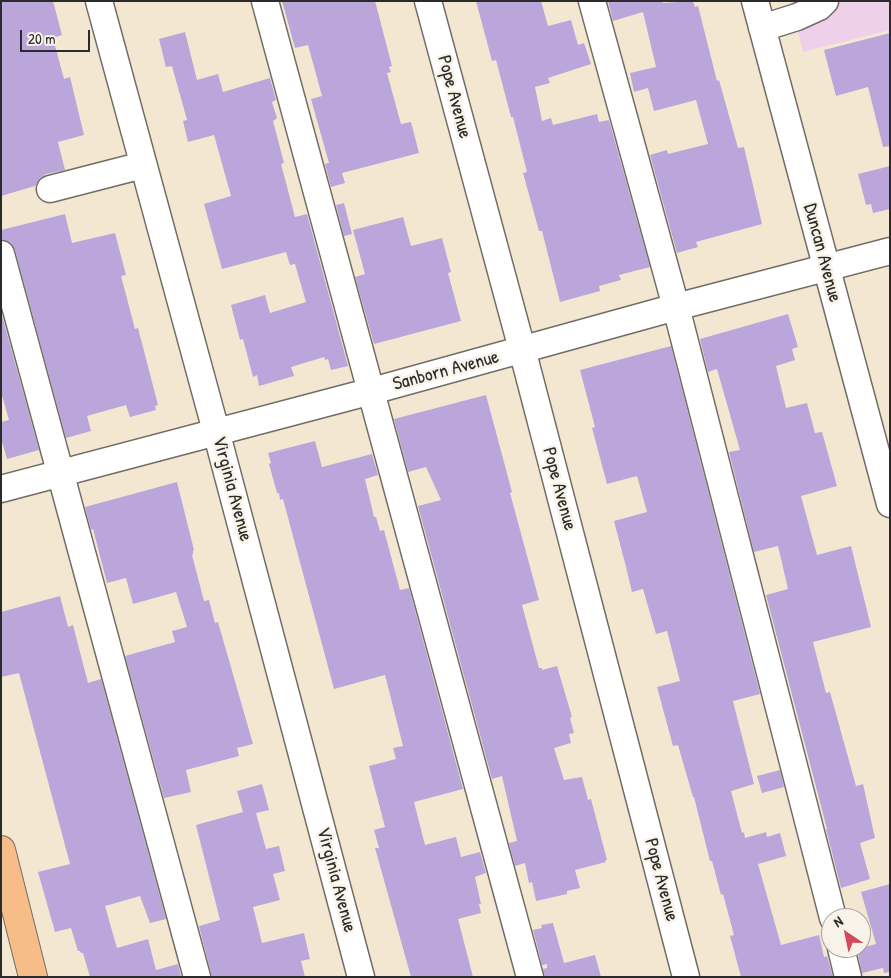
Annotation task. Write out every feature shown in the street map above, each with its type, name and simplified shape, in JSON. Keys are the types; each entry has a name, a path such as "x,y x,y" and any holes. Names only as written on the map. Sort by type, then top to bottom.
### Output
{"main road":[{"path":"1,850 33,977"}],"street":[{"name":"Virginia Avenue","path":"99,1 216,431 361,977"},
{"path":"266,1 530,977"},
{"name":"Pope Avenue","path":"428,1 522,350 686,977"},
{"path":"592,1 676,308 830,908"},
{"name":"Duncan Avenue","path":"755,1 890,504"},
{"path":"762,28 797,17 819,7 825,1"},
{"path":"50,189 143,166"},
{"name":"Sanborn Avenue","path":"1,489 890,252"},
{"path":"1,254 196,977"},
{"path":"843,958 848,977"}],"shaded area":[{"path":"790,1 890,1 890,30 803,52"}],"building":[{"path":"1,1 53,1 62,35 53,38 64,79 70,77 84,135 58,142 65,170 46,174 40,178 35,186 1,196"},
{"path":"282,1 375,1 392,66 389,67 391,72 387,73 401,124 411,122 419,153 342,173 345,183 331,187 325,164 329,163 311,99 322,96 308,45 295,48"},
{"path":"476,1 541,1 548,26 571,20 578,45 584,43 591,64 548,78 550,83 535,87 542,121 551,118 553,125 597,114 599,122 609,120 650,267 619,275 621,280 599,286 600,291 560,302 542,231 539,231 523,173 527,172 513,117 511,117 496,60 492,61"},
{"path":"608,1 662,1 663,3 693,1 695,7 698,6 717,81 719,80 738,148 744,147 762,224 696,242 698,247 677,253 650,155 667,150 668,154 708,144 696,100 654,111 648,88 634,92 630,73 656,67 643,12 613,21"},
{"path":"185,32 197,80 218,74 223,92 270,78 276,100 272,102 277,118 273,121 284,163 281,164 295,217 307,214 348,366 331,370 328,359 325,360 324,357 291,367 294,376 259,386 257,375 253,377 243,339 240,340 231,305 265,295 270,313 306,302 295,264 290,265 286,252 222,269 204,204 231,196 214,135 188,142 183,121 187,120 172,66 166,67 159,39"},
{"path":"890,33 890,146 883,147 868,87 836,96 824,50"},
{"path":"890,166 890,209 873,213 871,204 866,205 858,174"},
{"path":"344,203 352,234 344,236 336,205"},
{"path":"65,214 72,243 115,233 126,275 121,276 135,329 138,328 158,405 155,406 156,410 130,417 126,405 87,416 91,431 66,438 15,250 11,243 1,239 1,230"},
{"path":"403,217 411,246 442,238 451,272 448,273 461,321 374,344 355,277 365,274 353,230"},
{"path":"1,312 39,450 7,459 1,438 1,422 9,420 1,392"},
{"path":"788,314 798,347 792,349 795,360 776,366 786,408 807,403 815,433 822,432 837,486 801,496 817,555 851,546 871,627 813,642 826,693 830,692 856,786 863,784 875,838 860,843 870,879 841,888 766,595 788,589 778,546 754,552 729,452 740,450 717,369 708,372 700,339"},
{"path":"671,346 760,694 733,701 754,784 731,791 745,838 766,832 767,837 780,833 786,856 758,864 781,945 819,935 821,958 828,958 833,977 741,977 730,936 734,935 723,894 721,895 712,861 710,861 694,797 678,745 673,746 657,687 680,681 667,631 656,634 643,589 632,592 614,521 647,512 637,476 607,484 592,428 595,427 580,370"},
{"path":"486,395 539,600 522,605 539,668 542,668 542,670 557,666 572,717 570,718 574,733 569,734 571,743 554,748 564,780 582,777 588,800 591,799 607,860 605,860 606,862 575,870 580,888 567,891 567,894 536,901 532,882 529,883 525,863 515,866 509,843 517,841 502,776 492,779 418,506 441,500 426,467 408,472 394,419"},
{"path":"315,441 322,467 372,454 378,475 365,479 374,517 376,517 380,531 384,530 400,590 409,588 463,789 414,802 425,845 456,837 461,857 480,852 486,873 475,877 481,913 458,919 473,977 411,977 375,848 379,848 374,830 385,827 369,766 396,759 393,748 403,746 385,675 334,689 283,499 280,500 279,493 277,493 269,464 271,463 268,453"},
{"path":"177,482 194,550 192,555 204,601 209,600 215,623 218,622 253,744 237,748 239,756 186,770 191,792 164,798 125,656 175,642 172,631 187,627 176,592 133,604 126,578 107,583 93,529 91,530 85,507"},
{"path":"60,596 68,627 73,625 88,683 101,679 166,919 150,923 140,896 105,906 117,948 148,939 156,970 178,964 181,977 90,977 83,953 78,951 71,928 55,932 38,872 70,864 19,673 1,677 1,612"},
{"path":"780,770 784,787 762,793 757,776"},
{"path":"262,784 269,810 256,813 266,849 279,846 285,871 273,874 280,900 253,907 262,943 304,933 310,959 301,961 305,977 212,977 199,926 220,920 196,825 243,812 237,791"},
{"path":"890,884 890,972 884,973 883,968 862,973 859,958 871,958 871,945 876,944 871,927 871,908 866,908 861,892"},
{"path":"553,923 564,963 595,955 601,977 545,977 543,969 547,968 547,964 542,965 533,930 542,928 541,925"}]}
